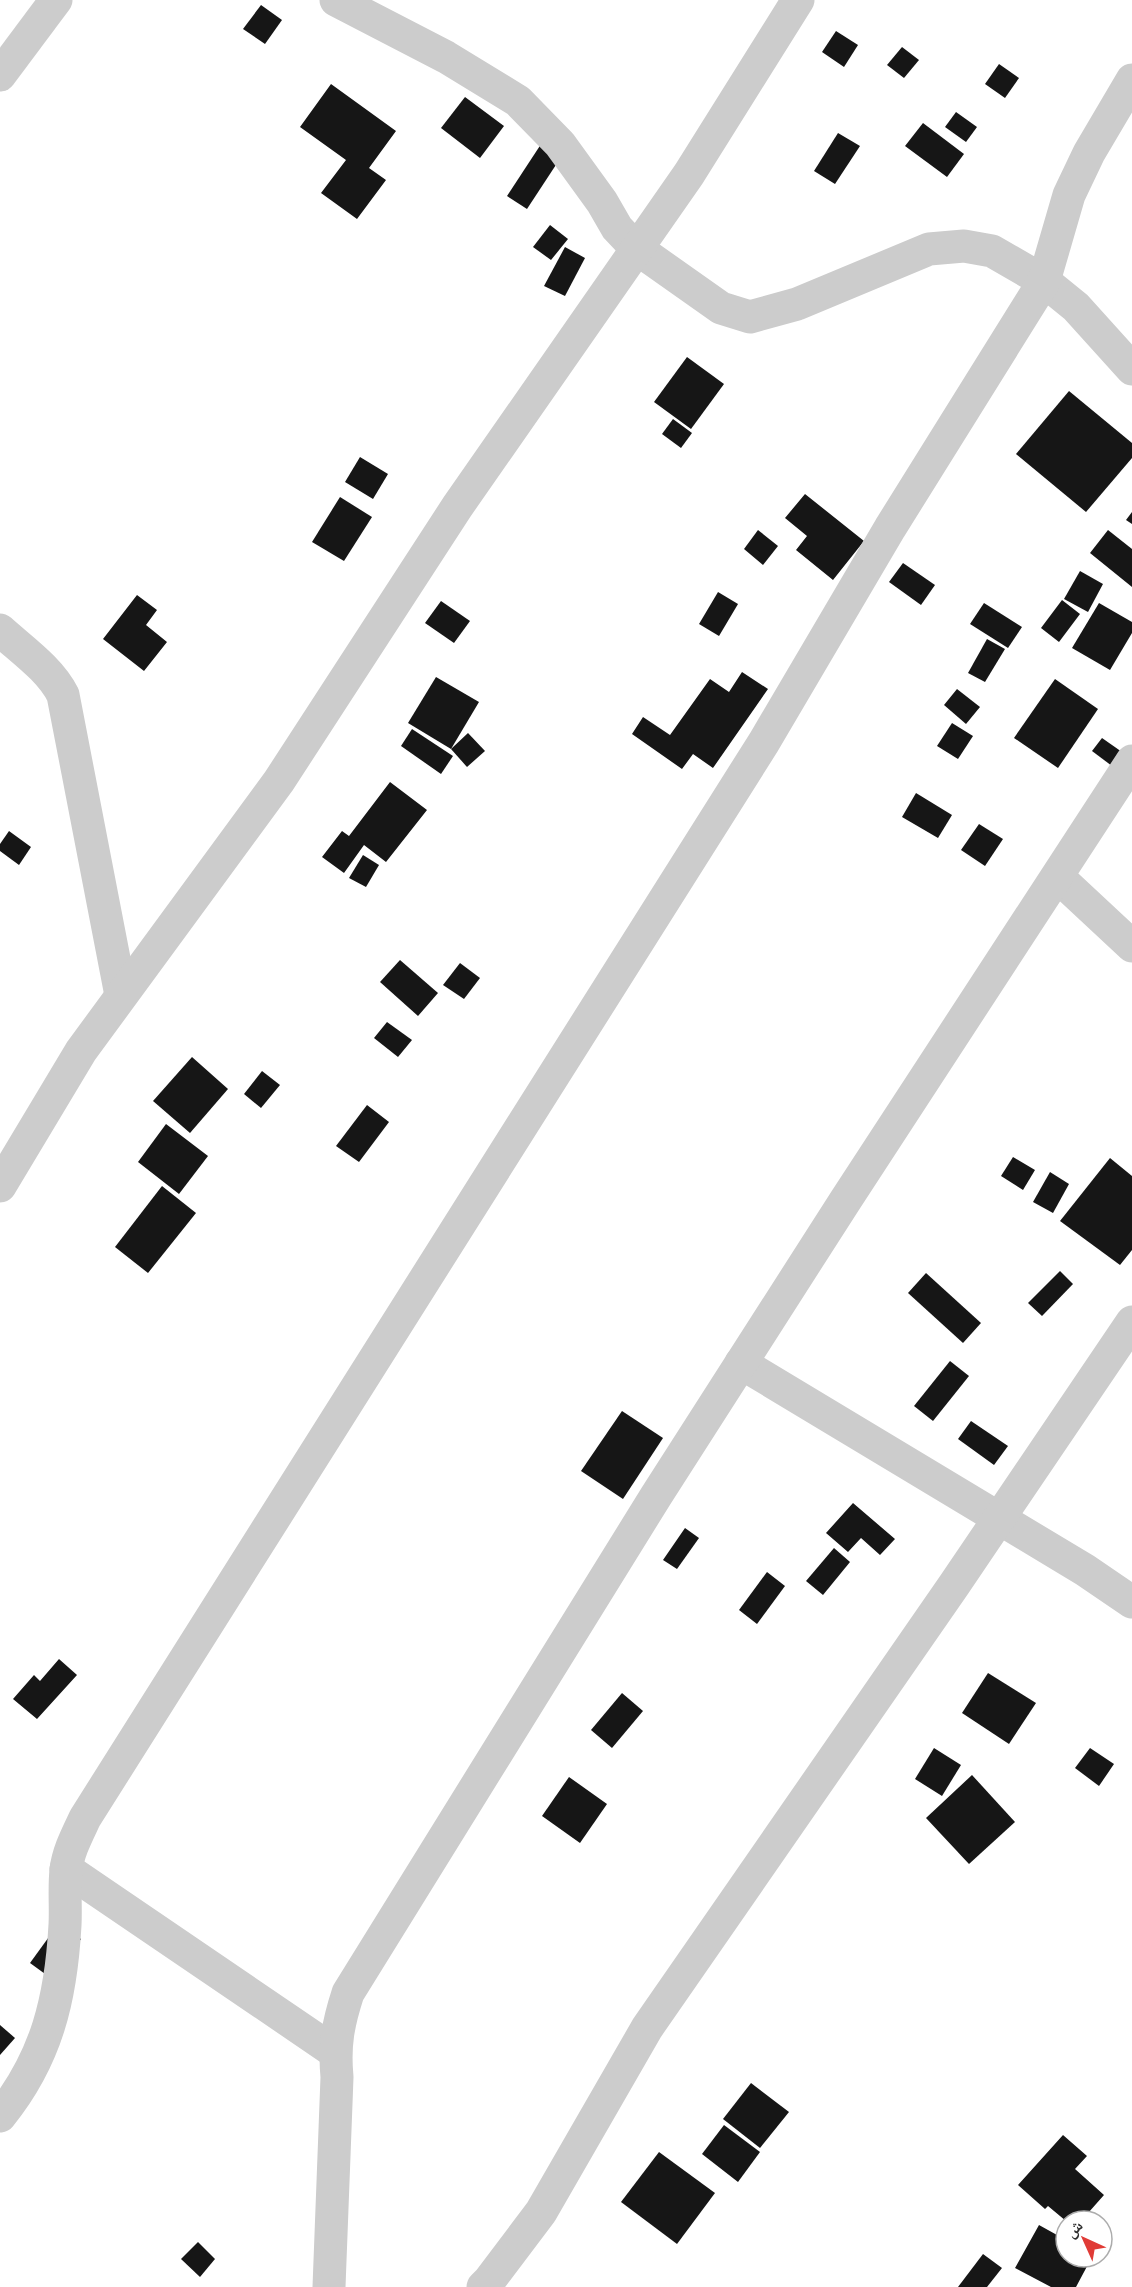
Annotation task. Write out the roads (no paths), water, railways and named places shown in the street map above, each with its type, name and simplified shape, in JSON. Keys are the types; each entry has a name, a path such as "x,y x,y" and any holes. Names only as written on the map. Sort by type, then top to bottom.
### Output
{"street":[{"path":"0,75 56,0"},
{"path":"336,0 446,57 518,101 560,144 602,202 617,228 636,248 721,308 750,317 797,304 929,249 964,246 992,251 1044,280 1076,307 1132,369"},
{"path":"0,1186 81,1051 279,781 457,507 689,174 798,0"},
{"path":"0,2116 36,2062 56,2006 65,1926 66,1869 73,1845 85,1818 764,742 890,528 1044,280 1069,195 1089,153 1132,80"},
{"path":"0,630 46,671 57,683 63,695 121,995"},
{"path":"329,2287 337,2077 335,2052 338,2025 348,1993 656,1496 1132,761"},
{"path":"1058,877 1132,946"},
{"path":"483,2287 541,2212 647,2028 999,1519 1132,1322"},
{"path":"741,1364 1085,1570 1132,1602"},
{"path":"66,1869 335,2052"}]}
